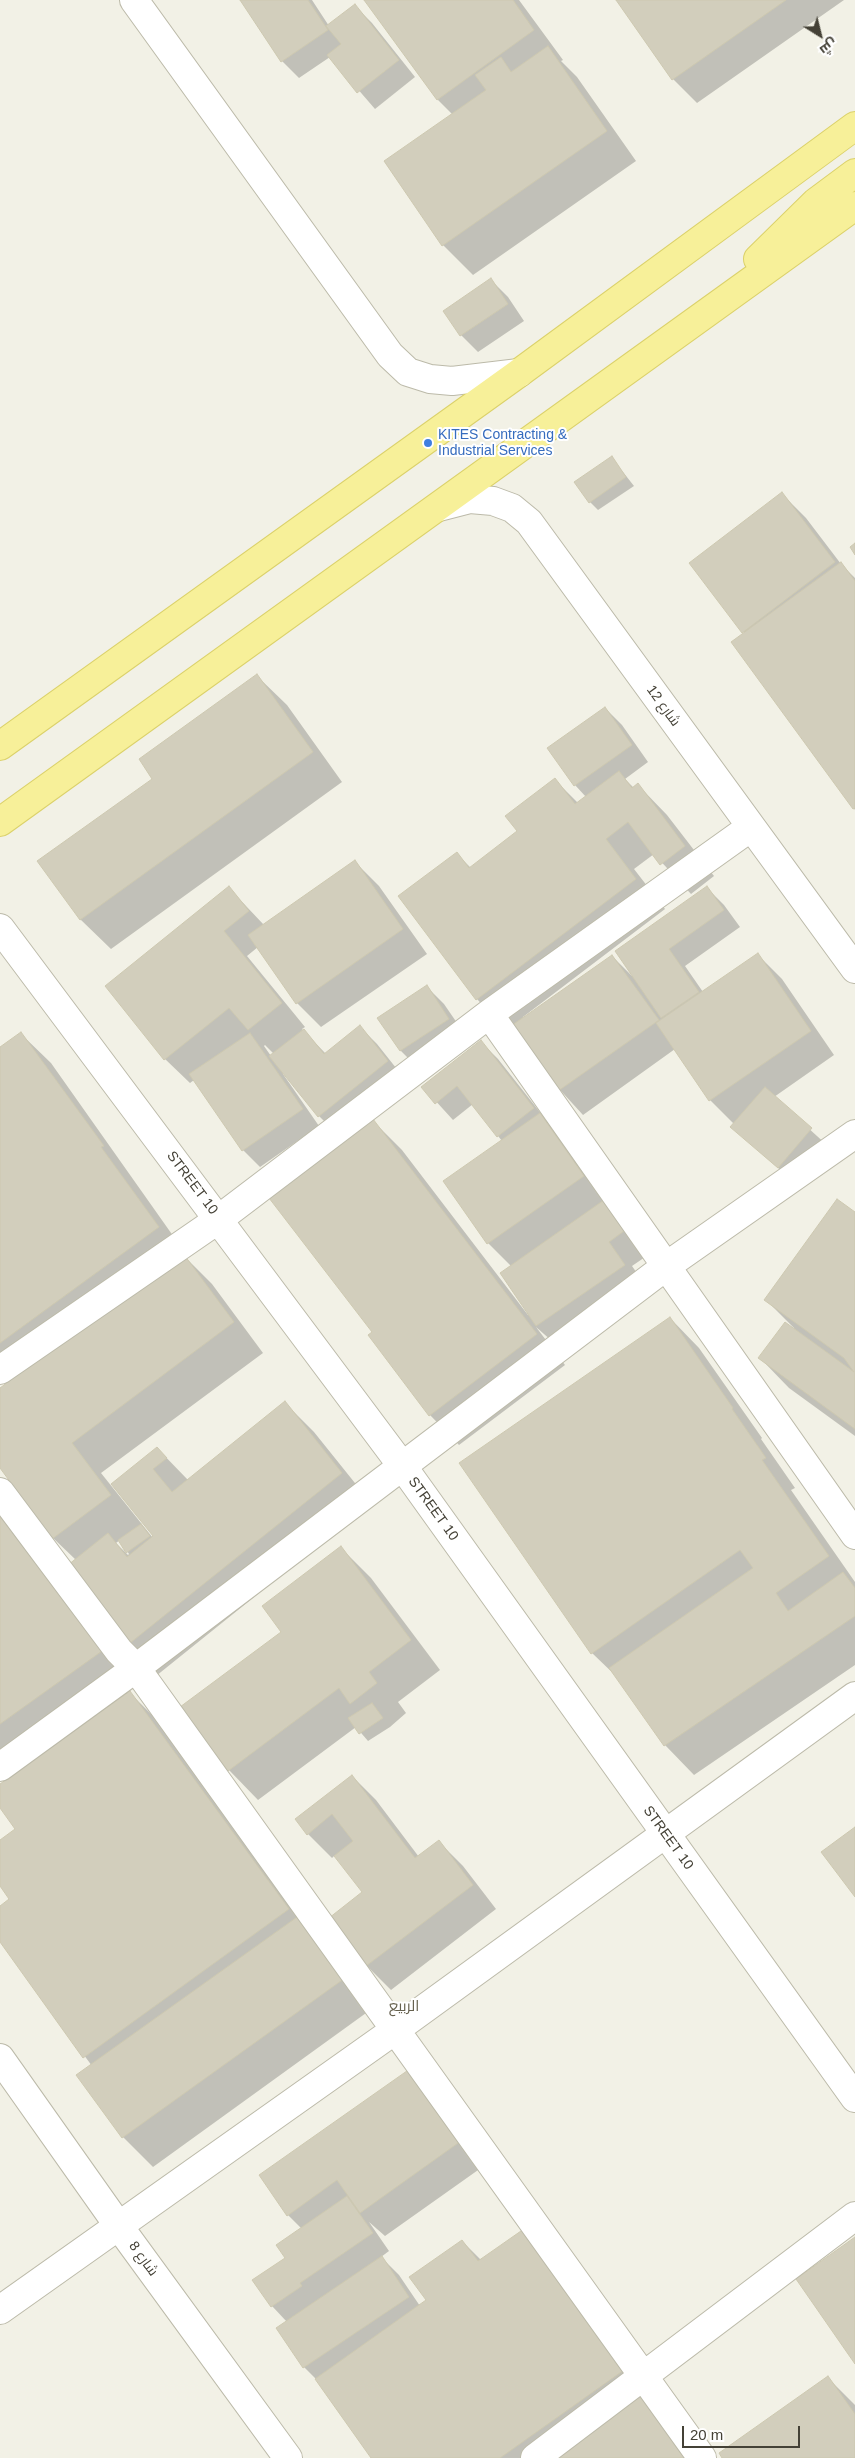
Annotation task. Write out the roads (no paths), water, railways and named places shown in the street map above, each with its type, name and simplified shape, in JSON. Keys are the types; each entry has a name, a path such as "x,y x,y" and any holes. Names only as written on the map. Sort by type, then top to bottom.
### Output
{"main road":[{"path":"0,746 518,373 855,126"},
{"path":"695,321 816,202 855,173"},
{"path":"0,822 855,206"}],"street":[{"path":"134,0 390,356 408,372 430,379 452,381 518,373"},
{"name":"شارع 12","path":"439,507 470,498 493,501 512,508 529,522 855,969"},
{"path":"0,1370 218,1219 489,1014 751,827"},
{"name":"STREET 10","path":"0,928 403,1467 855,2098"},
{"path":"489,1014 855,1535"},
{"path":"0,1767 136,1668 665,1267 855,1134"},
{"path":"0,1492 119,1652 136,1668 702,2458"},
{"path":"0,2310 396,2030 855,1696"},
{"name":"شارع 8","path":"0,2058 118,2225 288,2458"},
{"path":"535,2458 855,2216"}],"place":[{"name":"KITES Contracting & Industrial Services","path":"428,443"}],"district":[{"name":"الربيع","path":"404,2007"}]}
